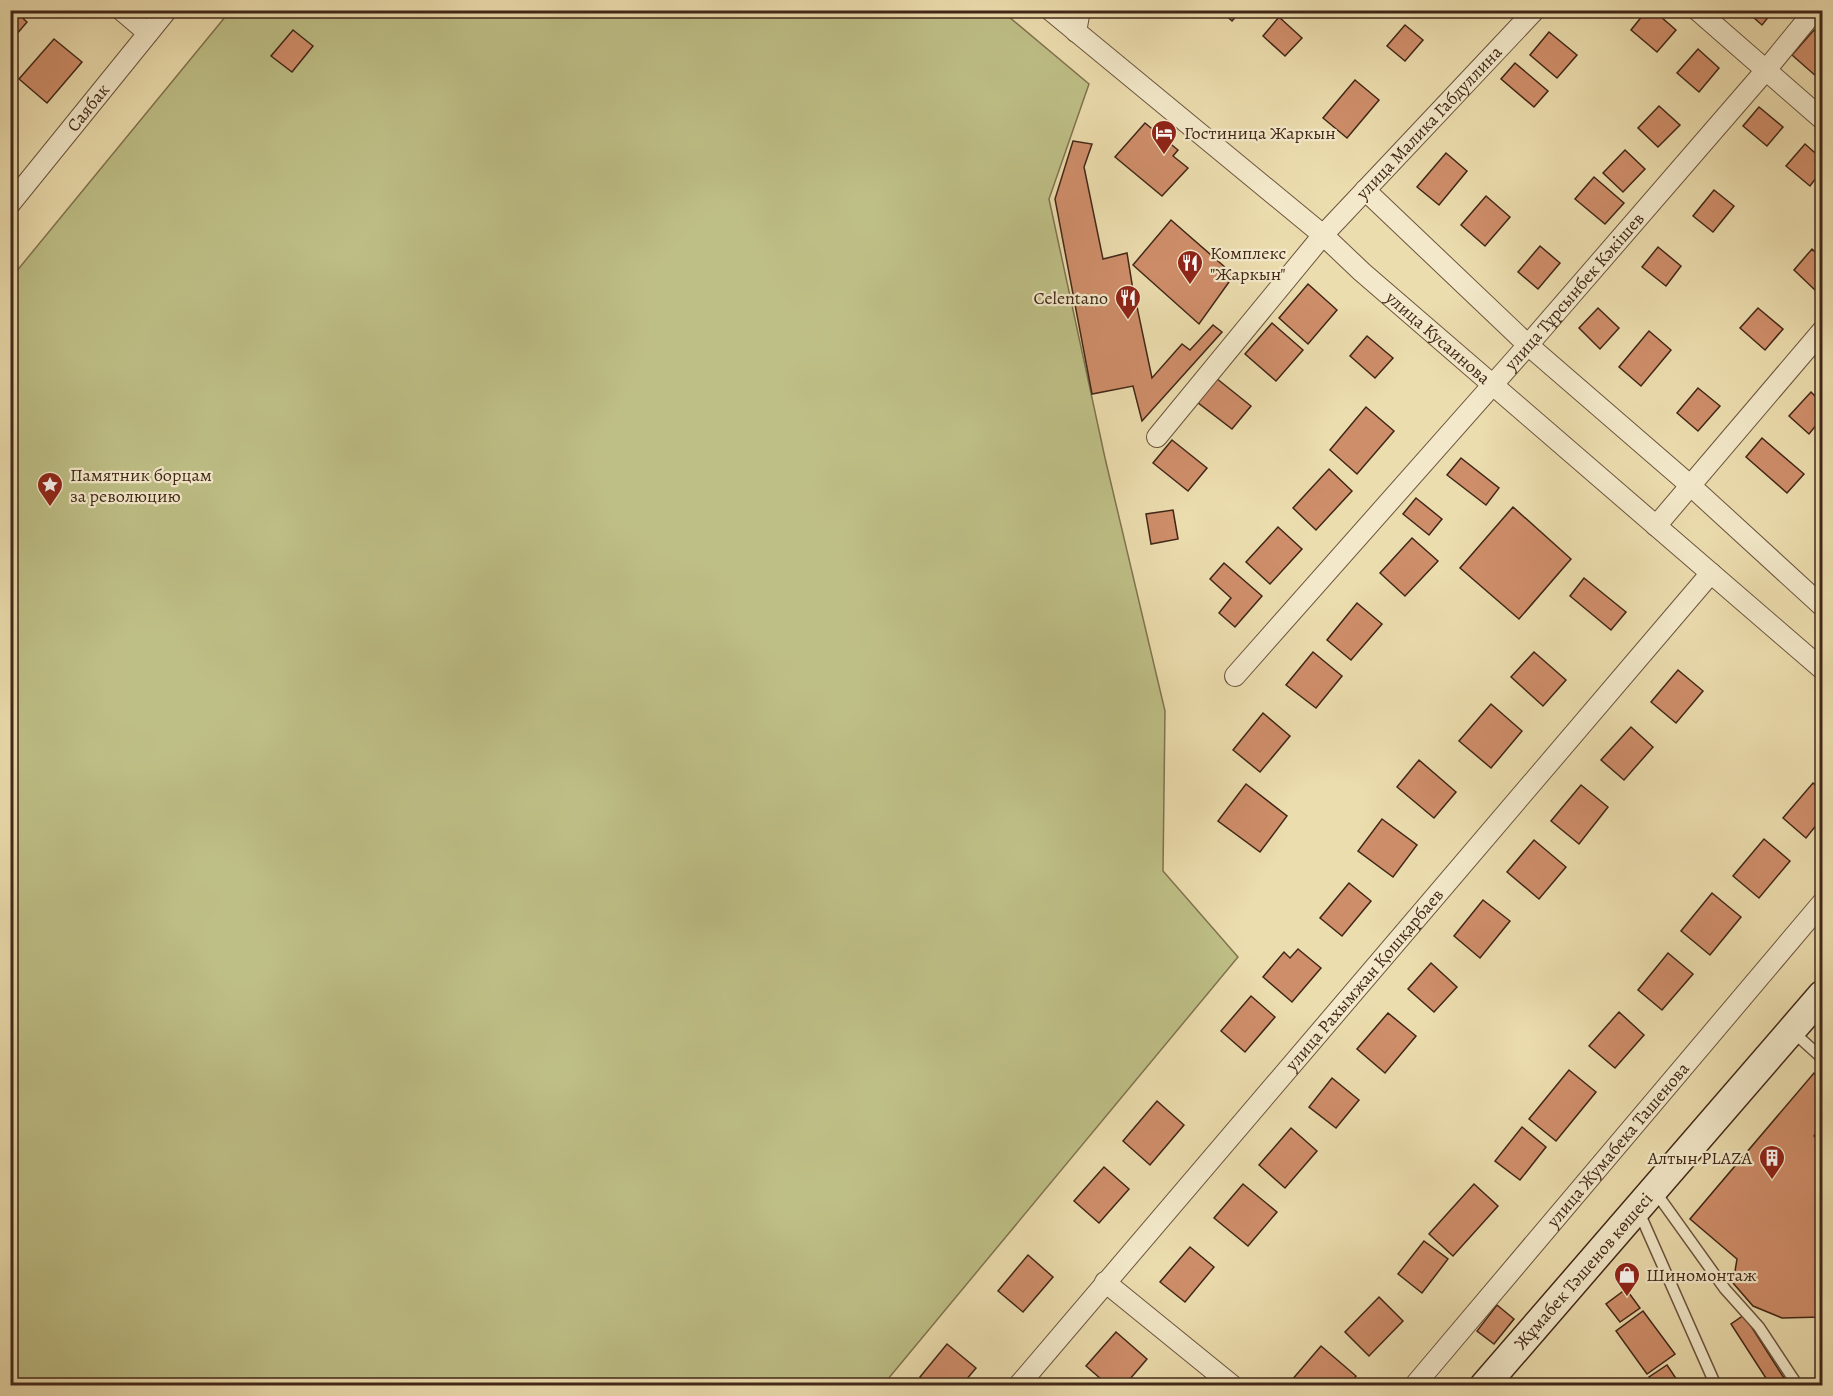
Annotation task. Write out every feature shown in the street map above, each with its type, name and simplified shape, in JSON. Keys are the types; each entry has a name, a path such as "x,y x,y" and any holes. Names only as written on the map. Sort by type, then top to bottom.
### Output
{"main road":[{"name":"Жұмабек Тәшенов көшесі","path":"1484,1386 1822,995"}],"street":[{"path":"121,10 148,33"},
{"name":"Саябак","path":"10,204 167,10"},
{"name":"улица Кусаинова","path":"1050,10 1323,235 1362,272 1711,573 1819,658"},
{"path":"1076,32 1080,10"},
{"name":"улица Малика Габдуллина","path":"1157,437 1323,235 1535,10"},
{"path":"1697,10 1822,118"},
{"name":"улица Тұрсынбек Кәкішев","path":"1235,676 1528,345 1766,70 1815,10"},
{"path":"1365,190 1528,345 1691,486 1822,606"},
{"path":"1656,526 1822,331"},
{"name":"улица Рахымжан Қошқарбаев","path":"1018,1386 1711,573"},
{"name":"улица Жумабека Ташенова","path":"1414,1386 1822,903"},
{"path":"1105,1282 1233,1386"}],"lane":[{"path":"1792,1031 1822,1058"},
{"path":"1646,1200 1716,1386"},
{"path":"1646,1200 1759,1327 1798,1386"}],"green space":[{"path":"230,11 1002,11 1089,84 1049,199 1105,458 1165,711 1163,871 1238,957 883,1385 11,1386 11,278"}],"building":[{"path":"10,10 14,10 27,22 10,42"},
{"path":"1220,10 1242,10 1232,21"},
{"path":"1647,10 1653,10 1676,30 1657,52 1631,30"},
{"path":"1745,10 1774,10 1762,25"},
{"path":"1279,17 1302,38 1285,56 1263,36"},
{"path":"1405,25 1423,40 1405,61 1387,46"},
{"path":"293,30 313,46 292,72 271,56"},
{"path":"1814,30 1822,37 1822,70 1817,77 1792,55"},
{"path":"1549,32 1577,55 1557,78 1530,55"},
{"path":"54,39 82,62 47,103 19,79"},
{"path":"1698,49 1719,68 1699,92 1677,73"},
{"path":"1515,63 1548,91 1534,107 1501,79"},
{"path":"1355,80 1379,100 1347,138 1323,118"},
{"path":"1659,106 1680,125 1658,147 1638,128"},
{"path":"1759,107 1783,127 1767,146 1743,126"},
{"path":"1145,123 1178,150 1173,156 1188,168 1162,196 1115,157"},
{"path":"1073,141 1092,144 1084,167 1103,259 1127,253 1134,296 1122,299 1123,304 1136,302 1152,378 1182,344 1190,350 1213,325 1222,332 1142,421 1133,386 1092,394 1055,199"},
{"path":"1805,144 1822,159 1822,170 1810,186 1786,166"},
{"path":"1625,150 1645,169 1623,192 1603,173"},
{"path":"1446,153 1467,171 1439,205 1417,187"},
{"path":"1594,177 1624,203 1605,224 1575,199"},
{"path":"1714,190 1734,206 1713,232 1693,216"},
{"path":"1486,196 1510,217 1485,246 1461,225"},
{"path":"1171,220 1234,275 1199,324 1133,265"},
{"path":"1540,246 1560,263 1538,289 1518,272"},
{"path":"1658,247 1681,266 1666,286 1642,267"},
{"path":"1812,249 1822,259 1822,284 1816,291 1794,270"},
{"path":"1308,284 1337,310 1308,344 1279,318"},
{"path":"1598,308 1619,328 1600,349 1579,328"},
{"path":"1758,308 1783,329 1765,350 1740,328"},
{"path":"1272,323 1303,350 1276,381 1245,354"},
{"path":"1649,331 1671,350 1641,386 1619,367"},
{"path":"1367,336 1393,358 1375,378 1350,356"},
{"path":"1216,378 1251,406 1232,429 1197,402"},
{"path":"1698,388 1720,406 1698,431 1677,413"},
{"path":"1811,392 1822,403 1822,418 1809,434 1789,416"},
{"path":"1366,407 1394,431 1357,474 1330,450"},
{"path":"1762,438 1804,474 1787,493 1746,457"},
{"path":"1172,440 1207,468 1188,491 1153,463"},
{"path":"1461,458 1499,488 1486,505 1447,475"},
{"path":"1329,469 1352,491 1316,530 1293,508"},
{"path":"1416,498 1442,519 1429,535 1403,514"},
{"path":"1513,507 1571,559 1519,619 1460,568"},
{"path":"1173,510 1178,539 1151,544 1146,514"},
{"path":"1278,527 1302,549 1270,584 1246,562"},
{"path":"1412,538 1438,561 1405,596 1380,573"},
{"path":"1224,563 1262,596 1235,627 1219,613 1231,598 1210,579"},
{"path":"1584,578 1626,612 1611,630 1570,596"},
{"path":"1357,603 1382,624 1351,660 1327,640"},
{"path":"1313,652 1342,676 1316,708 1286,685"},
{"path":"1534,652 1566,680 1543,706 1511,677"},
{"path":"1678,670 1703,691 1676,723 1651,702"},
{"path":"1491,704 1522,731 1491,768 1459,741"},
{"path":"1263,713 1290,736 1260,772 1233,750"},
{"path":"1631,727 1653,747 1624,780 1601,760"},
{"path":"1419,760 1456,792 1434,818 1397,787"},
{"path":"1813,783 1822,791 1822,818 1806,838 1783,818"},
{"path":"1246,784 1287,816 1260,852 1218,821"},
{"path":"1581,785 1608,807 1579,844 1551,821"},
{"path":"1382,819 1417,845 1393,877 1358,851"},
{"path":"1764,839 1790,861 1759,898 1733,876"},
{"path":"1534,840 1566,867 1539,899 1507,872"},
{"path":"1349,883 1371,901 1342,936 1320,918"},
{"path":"1712,893 1741,917 1710,955 1681,931"},
{"path":"1483,900 1510,921 1480,958 1454,936"},
{"path":"1298,949 1321,968 1292,1002 1263,977 1284,952 1290,958"},
{"path":"1668,953 1693,974 1662,1010 1638,990"},
{"path":"1431,963 1457,987 1434,1012 1408,989"},
{"path":"1251,996 1275,1017 1245,1052 1221,1031"},
{"path":"1619,1012 1644,1035 1615,1068 1589,1046"},
{"path":"1388,1013 1416,1036 1385,1073 1357,1049"},
{"path":"1569,1070 1596,1092 1556,1141 1529,1119"},
{"name":"Алтын PLAZA","path":"1814,1073 1822,1080 1822,1126 1814,1136 1822,1144 1822,1317 1782,1318 1753,1306 1733,1283 1737,1259 1690,1219"},
{"path":"1332,1078 1359,1100 1336,1128 1309,1107"},
{"path":"1157,1101 1184,1125 1150,1165 1123,1141"},
{"path":"1522,1127 1546,1147 1520,1180 1495,1161"},
{"path":"1291,1128 1317,1151 1285,1188 1259,1165"},
{"path":"1104,1167 1129,1189 1099,1223 1074,1201"},
{"path":"1243,1184 1277,1212 1248,1246 1214,1218"},
{"path":"1474,1184 1498,1206 1453,1256 1429,1234"},
{"path":"1424,1241 1448,1259 1422,1293 1398,1274"},
{"path":"1190,1247 1214,1267 1185,1302 1160,1282"},
{"path":"1028,1255 1053,1277 1023,1312 998,1291"},
{"path":"1626,1289 1640,1308 1620,1322 1606,1304"},
{"path":"1379,1297 1403,1321 1369,1356 1345,1332"},
{"path":"1497,1305 1514,1319 1494,1344 1477,1331"},
{"path":"1643,1311 1675,1354 1647,1374 1616,1331"},
{"path":"1744,1315 1789,1386 1771,1386 1731,1324"},
{"path":"1116,1332 1147,1359 1124,1386 1109,1386 1086,1366"},
{"path":"947,1344 976,1368 961,1386 930,1386 920,1377"},
{"path":"1321,1346 1356,1376 1348,1386 1296,1386 1291,1381"},
{"path":"1667,1365 1681,1386 1654,1386 1649,1377"}],"place":[{"name":"Гостиница Жаркын","path":"1164,156"},
{"name":"Комплекс \"Жаркын\"","path":"1190,286"},
{"name":"Celentano","path":"1128,321"},
{"name":"Памятник борцам за революцию","path":"50,508"},
{"name":"Алтын PLAZA","path":"1772,1181"},
{"name":"Шиномонтаж","path":"1627,1298"}]}
